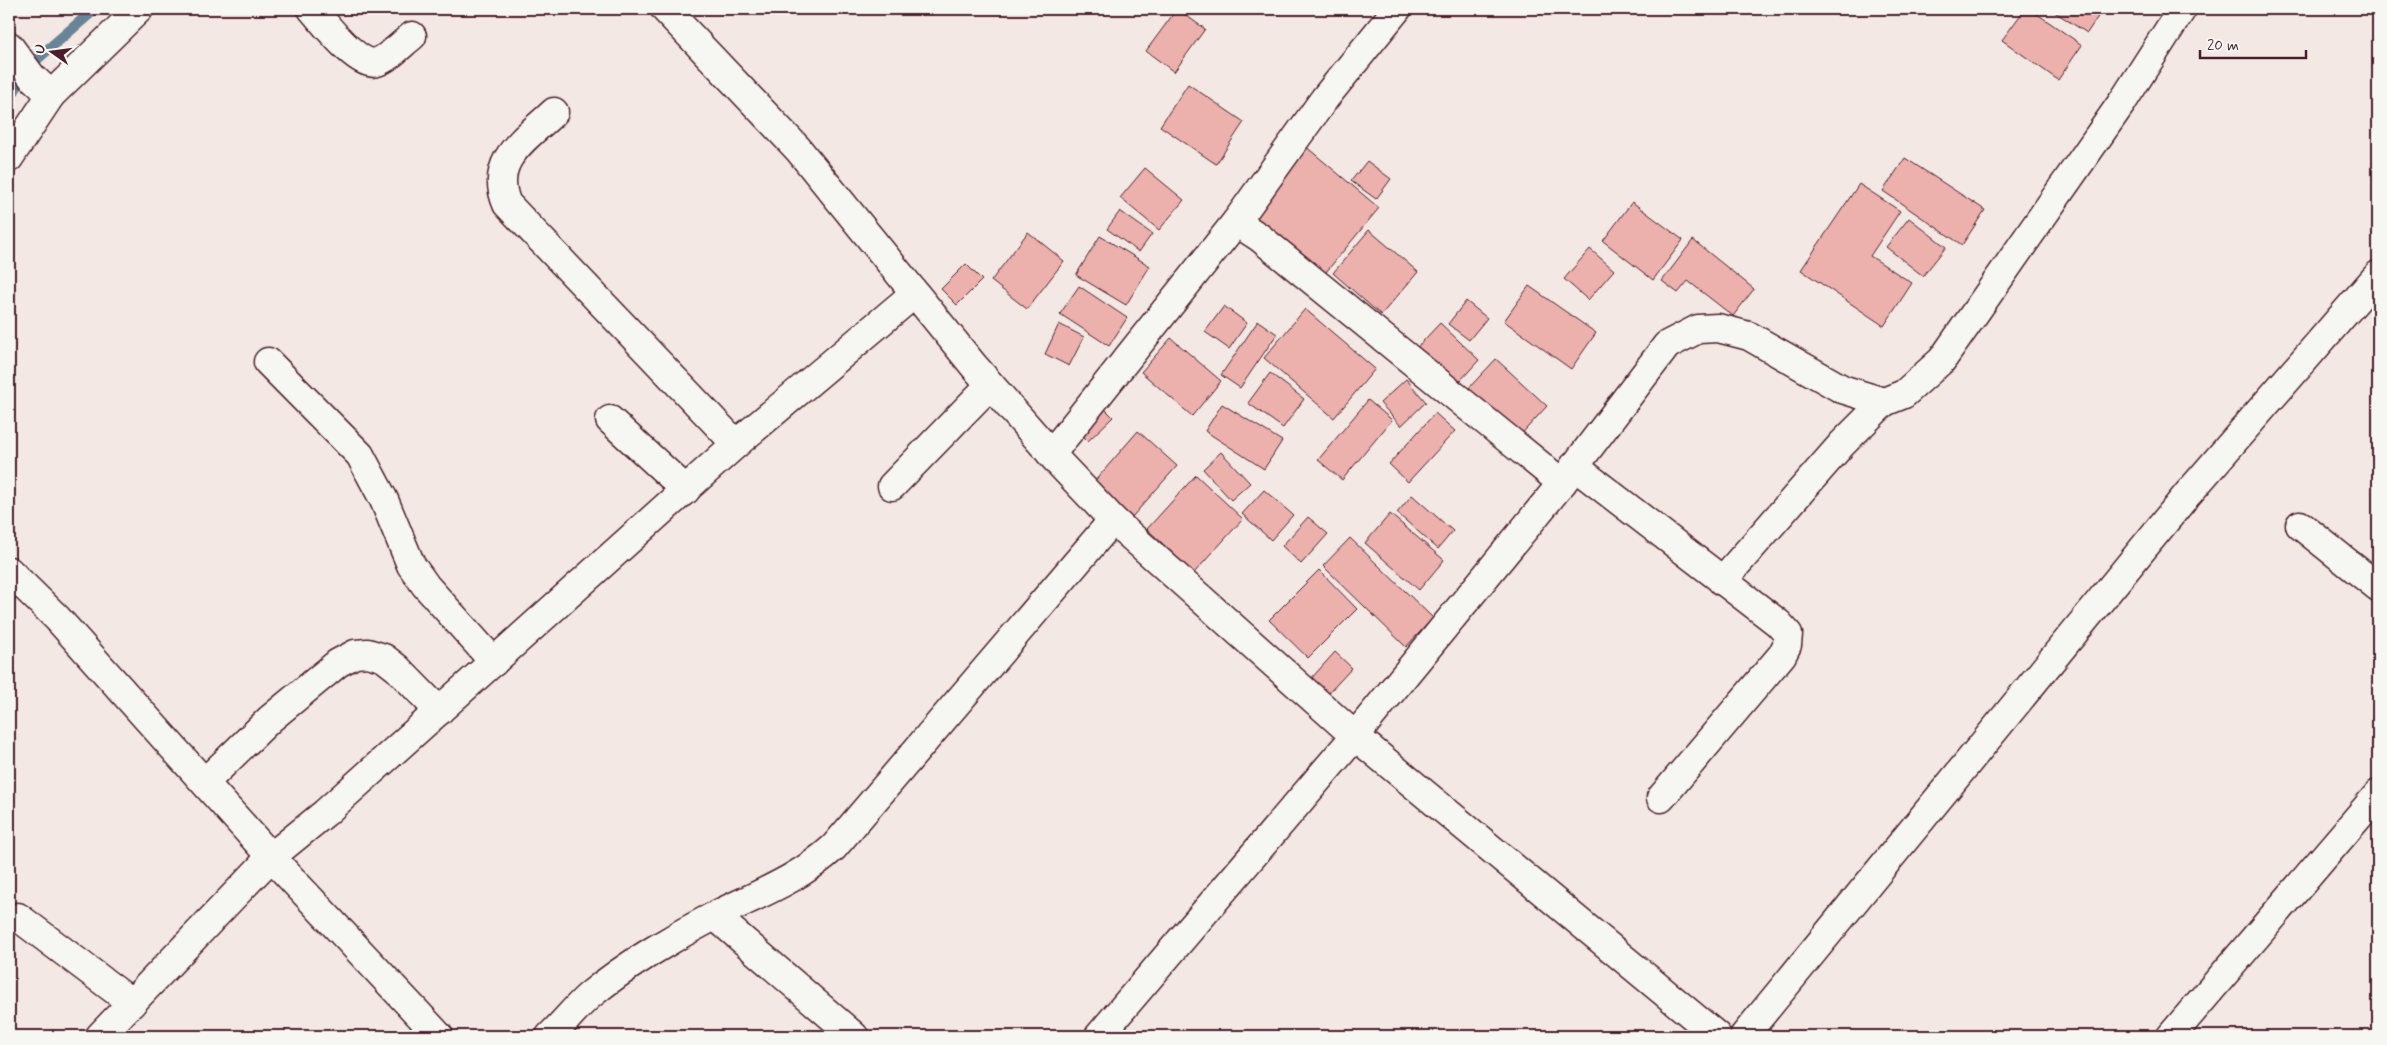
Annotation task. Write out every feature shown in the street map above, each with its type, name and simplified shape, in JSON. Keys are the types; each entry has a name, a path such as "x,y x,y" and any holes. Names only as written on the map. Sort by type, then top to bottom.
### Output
{"street":[{"path":"9,158 28,71 138,9"},
{"path":"312,9 340,42 369,62 378,62 412,36"},
{"path":"665,9 798,149 914,294 990,385 1113,520 1355,736 1717,1036"},
{"path":"1051,454 1236,222 1325,98 1397,9"},
{"path":"1722,582 1835,452 1884,402 1904,394 1942,360 2123,102 2182,9"},
{"path":"554,112 504,162 502,182 508,204 736,444"},
{"path":"1236,222 1259,237 1568,474 1722,582 1778,623 1788,634 1787,645 1782,655 1661,798"},
{"path":"1744,1036 2186,496 2378,275"},
{"path":"100,1036 271,857 324,814 736,444 914,294"},
{"path":"1099,1036 1355,736 1568,474 1667,345 1698,328 1718,328 1749,336 1842,390 1884,402"},
{"path":"268,362 360,455 384,500 411,565 426,586 494,662"},
{"path":"892,486 990,385"},
{"path":"610,420 686,490"},
{"path":"550,1036 589,996 620,973 715,916 796,877 816,864 834,848 1113,520"},
{"path":"2300,525 2378,587"},
{"path":"9,571 57,618 271,857 438,1036"},
{"path":"204,782 270,719 338,663 355,654 368,653 384,658 397,668 439,711"},
{"path":"2171,1036 2378,794"},
{"path":"715,916 854,1036"},
{"path":"18,917 132,1003"}],"building":[{"path":"1177,9 1205,29 1174,72 1146,51"},
{"path":"2025,9 2030,9 2082,45 2058,80 2002,40"},
{"path":"2050,9 2103,9 2087,33"},
{"path":"1188,84 1244,122 1216,164 1160,126"},
{"path":"1304,145 1379,208 1321,278 1246,216"},
{"path":"1905,158 1985,210 1962,245 1883,191"},
{"path":"1367,161 1391,179 1376,199 1351,181"},
{"path":"1145,168 1184,200 1159,230 1120,198"},
{"path":"1859,184 1900,211 1870,256 1912,283 1884,326 1801,270"},
{"path":"1632,202 1683,240 1653,280 1603,241"},
{"path":"1120,211 1152,234 1139,252 1107,229"},
{"path":"1909,218 1946,247 1923,276 1886,247"},
{"path":"1369,230 1418,272 1381,315 1333,273"},
{"path":"1028,232 1064,261 1027,309 991,281"},
{"path":"1100,236 1150,266 1126,305 1076,275"},
{"path":"1693,240 1754,289 1733,316 1688,281 1678,293 1662,281"},
{"path":"1590,249 1614,270 1588,300 1564,279"},
{"path":"966,264 982,280 957,305 941,289"},
{"path":"1079,286 1127,318 1109,346 1060,314"},
{"path":"1529,286 1596,333 1571,369 1504,321"},
{"path":"1466,301 1487,318 1469,340 1448,324"},
{"path":"1224,306 1247,323 1229,349 1205,332"},
{"path":"1305,309 1375,369 1334,418 1264,358"},
{"path":"1258,321 1277,334 1240,388 1221,375"},
{"path":"1440,323 1479,360 1450,392 1410,355"},
{"path":"1059,324 1084,337 1069,366 1045,354"},
{"path":"1171,338 1221,381 1192,416 1141,372"},
{"path":"1496,359 1547,406 1516,440 1465,392"},
{"path":"1270,373 1304,399 1283,428 1248,403"},
{"path":"1406,379 1426,402 1401,426 1380,403"},
{"path":"1368,400 1392,420 1342,480 1318,460"},
{"path":"1222,404 1282,441 1264,469 1205,431"},
{"path":"1101,405 1113,417 1088,441 1076,429"},
{"path":"1435,413 1455,431 1408,482 1389,464"},
{"path":"1138,431 1177,466 1132,517 1093,483"},
{"path":"1221,452 1250,483 1231,500 1203,469"},
{"path":"1196,475 1243,519 1194,573 1147,529"},
{"path":"1264,490 1293,515 1271,540 1242,514"},
{"path":"1412,495 1453,531 1438,549 1397,513"},
{"path":"1390,514 1444,560 1419,590 1365,543"},
{"path":"1308,517 1328,534 1301,564 1282,546"},
{"path":"1350,538 1433,618 1406,647 1323,566"},
{"path":"1319,570 1357,609 1308,658 1269,620"},
{"path":"1335,652 1352,668 1324,698 1308,682"}],"waterway":[{"path":"9,99 30,65 95,9"}]}
